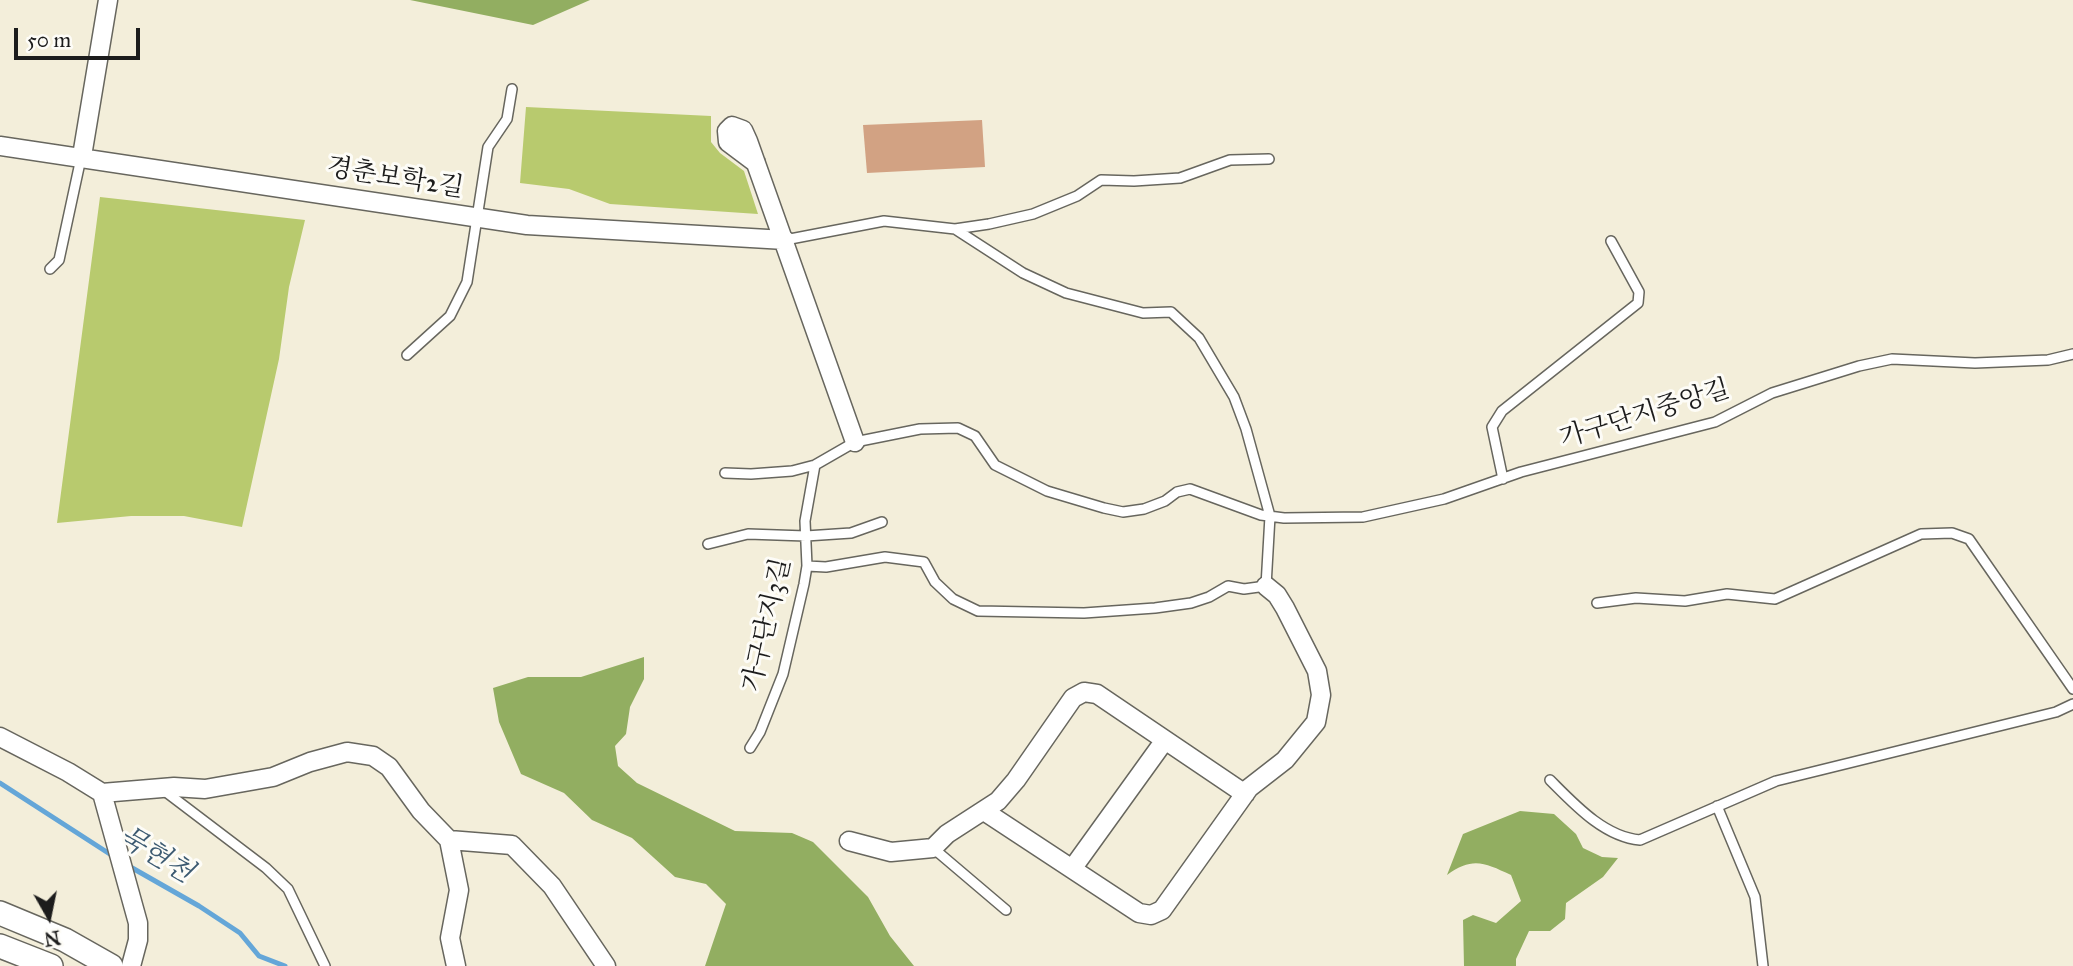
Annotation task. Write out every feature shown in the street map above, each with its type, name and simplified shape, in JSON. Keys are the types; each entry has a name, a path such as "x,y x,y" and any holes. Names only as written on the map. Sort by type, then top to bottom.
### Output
{"street":[{"path":"82,156 108,0"},
{"name":"경춘보학2길","path":"0,146 82,156 527,225 785,240"},
{"path":"756,163 855,442"},
{"path":"984,811 1139,913 1151,915 1162,910 1245,794 1285,760 1316,722 1321,695 1317,671 1300,634 1277,595 1266,586"},
{"path":"849,841 891,852 933,848 947,834 998,801 1016,780 1073,698 1084,692 1097,694 1245,794"},
{"path":"0,737 58,766 102,793 161,788 205,789 273,777 310,762 347,752 373,756 389,767 421,810 449,840 459,890 450,938 456,966"},
{"path":"1072,869 1165,740"},
{"path":"102,793 138,923 138,940 131,966"},
{"path":"449,840 512,845 552,886 607,966"},
{"path":"0,913 65,940 111,966"},
{"path":"0,946 51,966"}],"lane":[{"path":"407,355 450,316 467,282 488,147 508,119 512,89"},
{"path":"50,269 59,260 82,156"},
{"path":"785,240 884,221 955,229 989,224 1033,214 1077,196 1101,180 1180,178 1230,160 1269,159"},
{"path":"807,566 826,567 885,557 924,562 935,582 953,599 978,611 1016,613 1084,613 1155,608 1191,603 1228,586 1244,589 1266,586 1270,516 1246,429 1234,397 1199,338 1171,312 1143,313 1066,293 1023,273 955,229"},
{"path":"1503,479 1492,427 1502,411 1638,303 1639,292 1611,241"},
{"name":"가구단지중앙길","path":"725,473 792,471 815,465 855,442 920,429 958,428 975,436 995,465 1047,491 1104,508 1123,512 1144,509 1165,502 1177,492 1190,489 1284,519 1363,517 1444,499 1503,479 1715,422 1772,393 1859,366 1892,359 1975,363 2048,360 2073,354"},
{"name":"가구단지3길","path":"750,748 760,732 783,674 807,566 806,521 815,465"},
{"path":"708,544 748,534 806,536 852,533 881,522"},
{"path":"1597,603 1636,598 1685,601 1727,594 1775,599 1921,534 1952,533 1969,539 2073,689"},
{"path":"1550,780 1574,804 1625,838 1640,840 1776,781 2056,712 2073,704"},
{"path":"161,788 266,868 288,889 325,966"},
{"path":"1717,806 1755,897 1763,966"},
{"path":"933,848 1006,909"}],"green space":[{"path":"410,0 590,0 533,25"},
{"path":"526,107 711,116 711,142 720,153 744,171 758,214 610,204 569,189 520,183"},
{"path":"100,197 305,220 289,287 279,359 242,527 184,516 131,516 57,523"},
{"path":"644,657 644,679 630,707 626,734 615,746 618,766 637,783 735,831 792,833 813,842 868,897 890,936 914,966 705,966 726,904 706,884 675,877 632,838 592,820 564,793 521,774 499,722 493,688 528,677 581,677"},
{"path":"1520,811 1554,814 1576,834 1583,848 1602,857 1618,858 1603,877 1566,903 1565,919 1550,931 1529,931 1516,959 1516,966 1464,966 1463,920 1473,915 1496,923 1521,901 1511,875 1494,867 1472,863 1447,875 1463,834"}],"building":[{"path":"982,120 985,167 867,173 863,125"}],"waterway":[{"name":"묵현천","path":"0,783 116,858"},
{"name":"묵현천","path":"127,865 240,933 259,956 285,966"}]}
